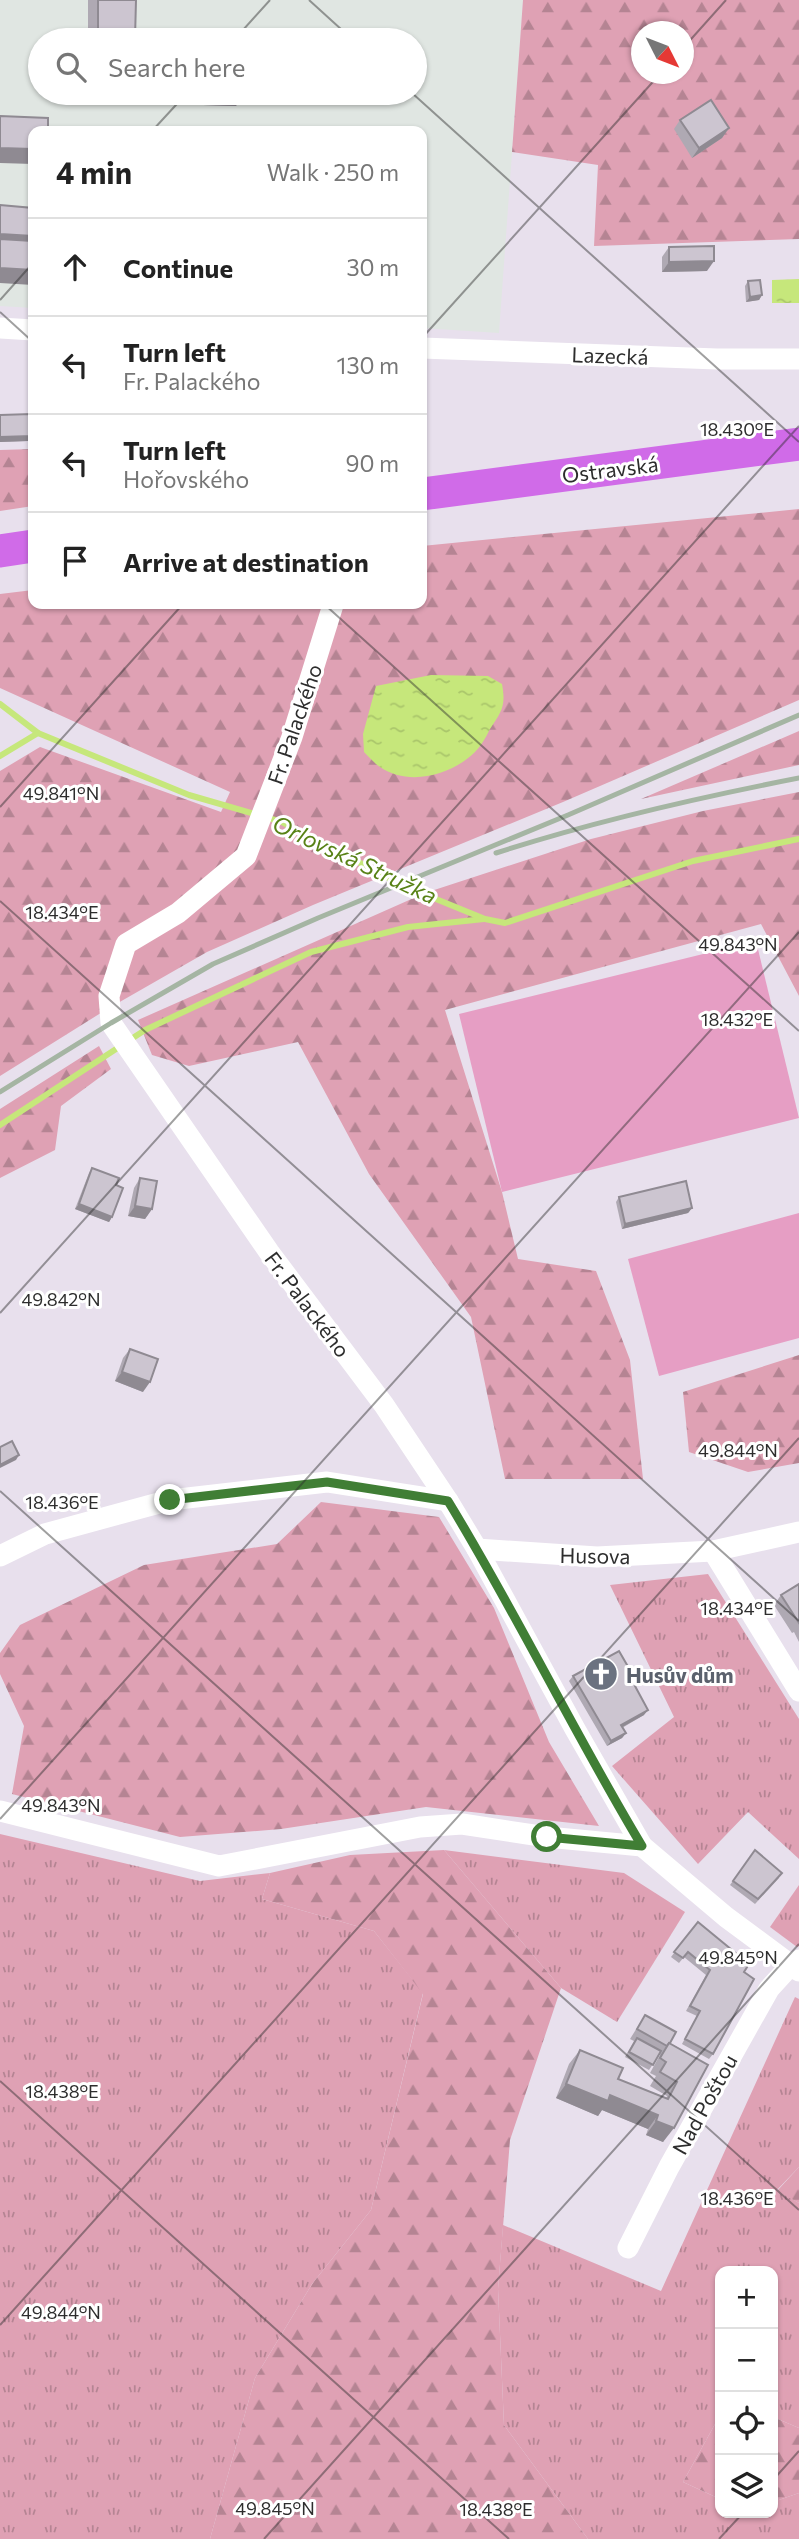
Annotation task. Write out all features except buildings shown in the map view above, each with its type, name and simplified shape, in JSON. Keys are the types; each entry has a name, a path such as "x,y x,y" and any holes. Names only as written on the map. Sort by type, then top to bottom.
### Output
{"main road":[{"name":"Ostravská","path":"427,493 799,444"},
{"path":"0,551 28,547"}],"street":[{"path":"0,328 28,330"},
{"name":"Lazecká","path":"427,348 717,359 799,359"},
{"name":"Fr. Palackého","path":"332,609 292,737 246,856 178,913 126,944 109,996 111,1023 269,1252 384,1405 448,1501 642,1846 726,1917 796,1966"},
{"path":"0,1556 45,1534 170,1500 327,1482 448,1501"},
{"name":"Husova","path":"477,1549 597,1557 713,1551 799,1532"},
{"path":"713,1551 799,1691"},
{"path":"0,1811 219,1866 419,1827 462,1824 547,1837 642,1846"},
{"name":"Nad Poštou","path":"628,2248 668,2167 769,1989 796,1966"}],"shaded area":[{"path":"0,0 523,0 499,333 427,328 427,126 28,126 28,308 0,306"},
{"path":"756,941 799,1118 502,1192 459,1014"},
{"path":"799,1213 799,1338 659,1376 628,1259"}],"green space":[{"path":"523,0 799,0 799,239 594,246 598,165 512,152"},
{"path":"28,449 28,507 0,511 0,450"},
{"path":"799,509 799,700 207,952 104,1011 0,1076 0,771 40,747 221,812 230,792 0,688 0,594 28,591 28,609 427,609 427,546"},
{"path":"799,731 799,765 641,799"},
{"path":"799,792 799,996 761,924 445,1010 502,1192 518,1259 596,1271 630,1360 643,1479 505,1479 471,1317 369,1174 298,1042 189,1066 152,1055 138,1020 425,893 591,839 703,811"},
{"path":"99,1046 111,1069 61,1106 55,1150 0,1178 0,1109"},
{"path":"799,1355 799,1463 748,1472 689,1452 683,1392"},
{"path":"321,1502 439,1517 494,1608 549,1742 599,1826 426,1807 281,1829 180,1837 12,1794 24,1726 0,1674 0,1653 20,1625 144,1565 277,1544"},
{"path":"708,1574 799,1719 799,1859 748,1812 698,1864 612,1766 674,1717 610,1585"},
{"path":"0,1834 200,1881 270,1873 262,1899 374,1931 423,1993 371,2210 312,2284 255,2378 210,2539 0,2539"},
{"path":"444,1850 624,1873 685,1912 617,2022 561,1988"},
{"path":"444,1850 561,1988 510,2140 498,2289 504,2425 588,2539 210,2539 255,2378 312,2284 371,2210 423,1994 374,1931 262,1899 270,1873 350,1855"},
{"path":"799,1885 799,1946 797,1947 770,1927"},
{"path":"795,1997 799,1999 799,2167 777,2190 799,2203 799,2428 778,2419 778,2266 715,2266 715,2424 683,2482 715,2497 715,2518 778,2518 778,2500 799,2493 799,2539 588,2539 504,2425 498,2289 503,2225 661,2291"},
{"path":"799,2167 799,2203 777,2191"},
{"path":"778,2419 799,2428 799,2493 778,2500"},
{"path":"715,2424 715,2497 683,2482"}],"water":[{"path":"799,279 799,303 772,303 772,280"},
{"path":"431,675 488,676 502,684 504,698 500,713 477,750 455,767 430,776 391,773 364,752 363,734 376,686"}],"waterway":[{"path":"0,704 38,733"},
{"name":"Orlovská Stružka","path":"0,756 38,733 189,795 282,822 404,886 485,919 505,923 693,861 799,839"},
{"path":"0,1125 145,1030 311,952 408,927 484,919"}],"railway":[{"path":"0,1092 213,964 799,715"},
{"path":"496,853 646,811 799,778"}],"place":[{"name":"Husův dům","path":"601,1674"}],"route":[{"path":"170,1500 327,1482 448,1501 477,1549 612,1797 642,1846 547,1837"}]}
